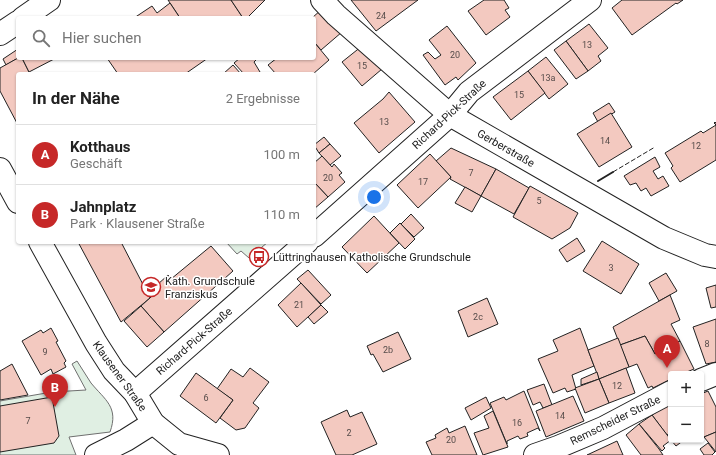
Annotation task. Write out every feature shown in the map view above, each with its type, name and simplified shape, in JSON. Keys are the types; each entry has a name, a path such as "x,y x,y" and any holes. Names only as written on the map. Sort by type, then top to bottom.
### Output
{"street":[{"path":"24,16 49,0"},
{"name":"Gerberstraße","path":"322,0 336,15 450,115 664,238 705,255 716,257"},
{"name":"Richard-Pick-Straße","path":"316,234 450,115 469,92 590,0"},
{"path":"2,176 16,199"},
{"name":"Klausener Straße","path":"41,244 96,343 114,371 135,393 153,423 179,444 218,455"},
{"name":"Richard-Pick-Straße","path":"135,393 305,244"},
{"path":"704,379 716,374"},
{"name":"Remscheider Straße","path":"535,455 603,428 668,394"},
{"path":"96,455 126,440 153,423"}],"green space":[{"path":"228,244 266,244 249,258 241,251 237,254"},
{"path":"77,361 91,383 106,399 112,410 113,416 110,432 69,437 76,455 0,455 0,401 52,392 86,390 72,364"}],"building":[{"path":"168,0 231,0 242,16 179,16"},
{"path":"231,0 265,0 249,16 242,16"},
{"path":"351,0 418,0 376,31"},
{"path":"484,0 504,0 509,8 505,10 510,17 486,35 468,11"},
{"path":"622,0 683,0 677,4 676,3 632,35 612,8"},
{"path":"170,3 179,16 137,16 152,6 157,13"},
{"path":"322,9 342,32 321,50 316,44 316,16 314,16"},
{"path":"589,24 608,48 598,56 601,61 588,71 566,41"},
{"path":"447,26 476,63 458,80 456,77 445,85 423,55 428,52 435,59 441,55 429,40"},
{"path":"566,41 588,71 576,79 554,50"},
{"path":"316,44 329,60 315,72 274,72 268,65 274,60 316,60"},
{"path":"362,46 382,69 362,86 342,62"},
{"path":"16,50 16,59 6,65 3,59"},
{"path":"546,57 568,84 549,99 528,71"},
{"path":"16,59 23,60 29,72 16,72 16,121 0,91 0,68"},
{"path":"23,60 52,60 29,72"},
{"path":"108,60 205,60 188,72 117,72"},
{"path":"238,60 256,60 254,62 260,72 242,72 234,63"},
{"path":"233,65 239,72 225,72"},
{"path":"528,71 545,93 511,120 493,97"},
{"path":"389,92 415,122 379,153 354,123 383,99"},
{"path":"609,103 615,112 598,122 593,113"},
{"path":"611,113 632,147 599,167 577,134"},
{"path":"716,125 716,160 680,182 671,168 673,166 665,153 701,131 703,133"},
{"path":"324,137 330,144 319,153 316,148 316,143"},
{"path":"330,144 341,156 330,165 319,153"},
{"path":"451,148 496,169 481,196 450,179 451,177 436,161"},
{"path":"430,154 451,177 418,208 397,185"},
{"path":"322,156 332,167 334,164 342,173 339,175 345,182 328,197 316,184 316,161"},
{"path":"655,157 660,167 653,171 658,179 663,176 669,186 651,196 646,188 641,191 636,183 630,185 624,176"},
{"path":"496,169 529,188 514,214 481,196"},
{"path":"316,184 328,197 316,207"},
{"path":"530,186 578,213 570,228 552,239 513,217"},
{"path":"465,187 481,196 472,212 455,203"},
{"path":"411,214 424,228 414,237 401,224"},
{"path":"374,216 399,243 367,273 342,247"},
{"path":"400,223 415,239 405,249 390,233"},
{"path":"577,238 585,251 567,262 559,250"},
{"path":"602,241 639,264 621,294 583,271"},
{"path":"79,244 122,244 150,298 121,322"},
{"path":"211,246 233,271 164,332 141,306 160,289 157,285 168,275 171,279"},
{"path":"308,270 331,295 321,304 297,279"},
{"path":"666,273 677,291 659,301 649,283"},
{"path":"301,283 321,305 297,327 278,305"},
{"path":"716,285 716,307 711,308 706,288"},
{"path":"670,295 680,320 671,324 680,341 655,354 645,336 620,345 613,327"},
{"path":"487,298 498,324 468,337 458,311"},
{"path":"321,305 328,312 314,324 308,317"},
{"path":"141,306 164,332 147,347 124,321"},
{"path":"716,319 716,362 706,364 693,327"},
{"path":"51,328 58,341 56,342 66,361 64,363 66,367 53,374 51,369 41,375 22,341 41,330 43,333"},
{"path":"580,328 594,366 572,375 576,389 567,392 565,388 553,393 538,359 558,351 553,340"},
{"path":"398,332 411,359 383,372 373,354 371,355 367,346"},
{"path":"645,336 655,354 680,341 694,369 689,371 668,371 668,380 653,388 652,386 648,388 637,364 629,367 620,345"},
{"path":"618,338 629,367 599,379 588,350"},
{"path":"12,364 28,395 0,400 0,371"},
{"path":"250,368 269,382 253,403 259,408 245,428 236,430 220,418 233,400 217,389 231,369 243,377"},
{"path":"626,368 635,393 609,403 599,379"},
{"path":"597,372 599,379 581,385 581,379"},
{"path":"196,373 233,400 216,423 180,396"},
{"path":"599,379 609,403 585,413 575,388"},
{"path":"544,384 552,405 543,408 540,402 533,405 527,390"},
{"path":"524,391 540,431 538,428 527,433 528,436 520,439 518,436 507,441 507,444 490,403 504,397 506,400"},
{"path":"708,391 716,407 716,432 704,437 704,407 704,393"},
{"path":"573,396 584,421 546,437 536,411"},
{"path":"52,397 59,436 54,443 0,452 0,406"},
{"path":"486,397 491,408 471,420 465,408"},
{"path":"668,404 668,434 667,435 652,415"},
{"path":"347,410 350,417 362,412 377,444 352,455 336,455 321,422"},
{"path":"493,411 508,447 483,455 474,433 489,428 484,416"},
{"path":"652,415 668,436 668,442 663,446 665,448 662,451 639,424"},
{"path":"639,424 663,455 641,455 626,435"},
{"path":"465,426 477,455 432,455 426,442 436,438 435,435 447,428 449,433"},
{"path":"716,432 716,452 704,437"},
{"path":"617,441 623,455 587,455"},
{"path":"708,443 715,452 712,455 704,455 700,449"}],"fence":[{"path":"613,172 655,147"}],"wall":[{"path":"598,181 613,172"}],"place":[{"name":"Lüttringhausen Katholische Grundschule","path":"259,257"},
{"name":"Kath. Grundschule Franziskus","path":"151,287"},
{"name":"Kotthaus","path":"667,368"},
{"name":"Jahnplatz","path":"55,407"}]}
